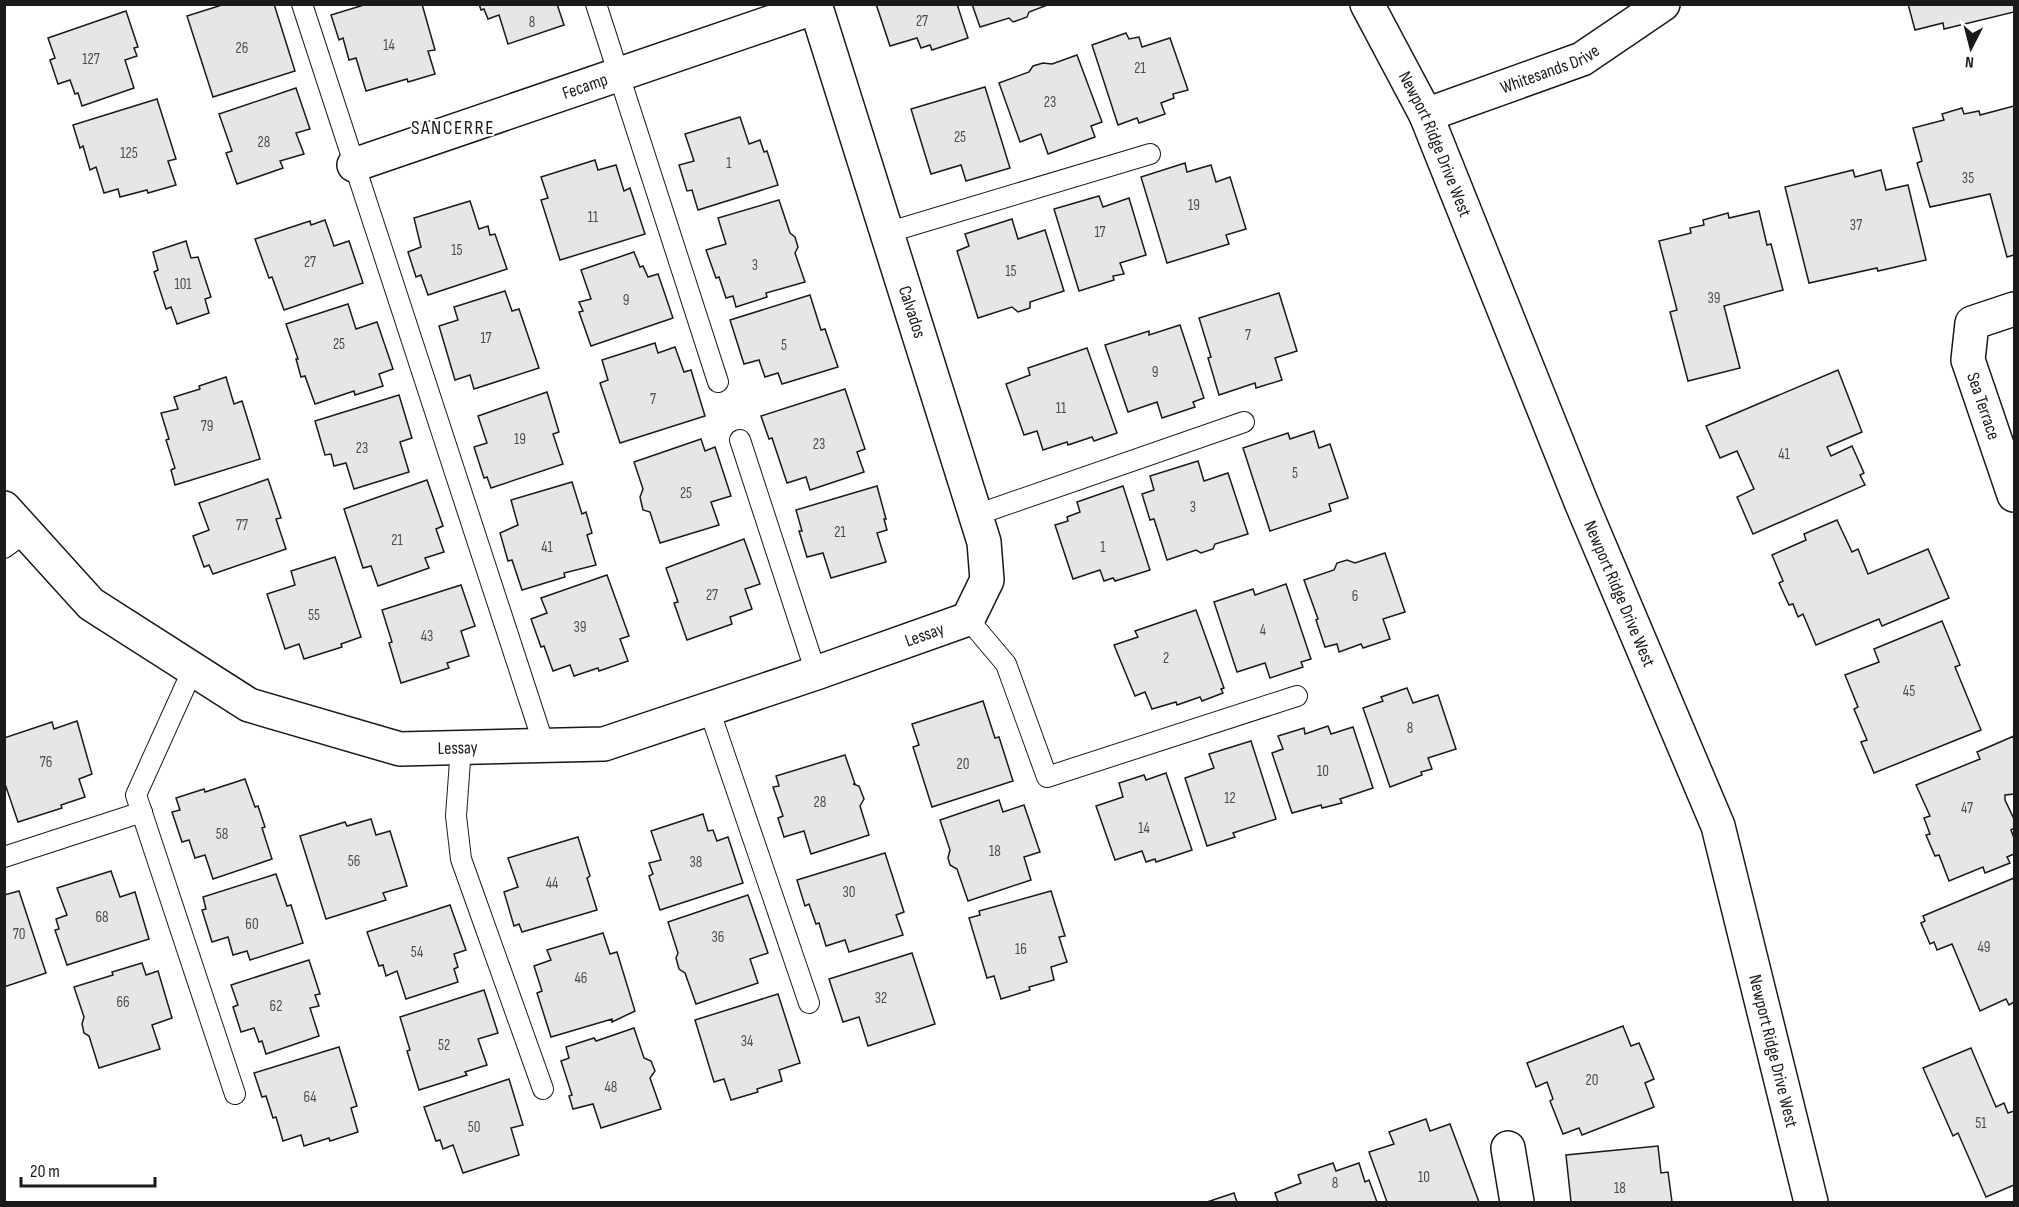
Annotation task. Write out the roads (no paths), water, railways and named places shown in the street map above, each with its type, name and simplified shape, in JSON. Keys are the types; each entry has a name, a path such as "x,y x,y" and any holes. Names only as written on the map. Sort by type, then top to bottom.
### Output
{"street":[{"name":"Newport Ridge Drive West","path":"1367,4 1426,115 1581,502 1718,825 1810,1203"},
{"name":"Whitesands Drive","path":"1426,115 1582,59 1663,4"},
{"name":"Fecamp","path":"354,165 815,6"},
{"name":"Calvados","path":"815,6 984,542 987,580 968,620"},
{"name":"Sea Terrace","path":"2014,309 1972,323 1968,360 2014,495"},
{"name":"Lessay","path":"12,529 92,604 249,705 400,749 604,744 816,674 968,620"},
{"path":"1508,1148 1517,1203"}],"lane":[{"path":"302,4 544,745"},
{"path":"596,4 617,75 718,382"},
{"path":"886,233 1150,154"},
{"path":"976,515 1244,422"},
{"path":"740,440 816,674"},
{"path":"968,620 1006,664 1047,777 1297,696"},
{"path":"193,669 136,795 235,1094"},
{"path":"710,709 809,1003"},
{"path":"461,747 456,816 461,859 543,1089"},
{"path":"4,857 142,812"}],"district":[{"name":"SANCERRE","path":"453,128"}]}
